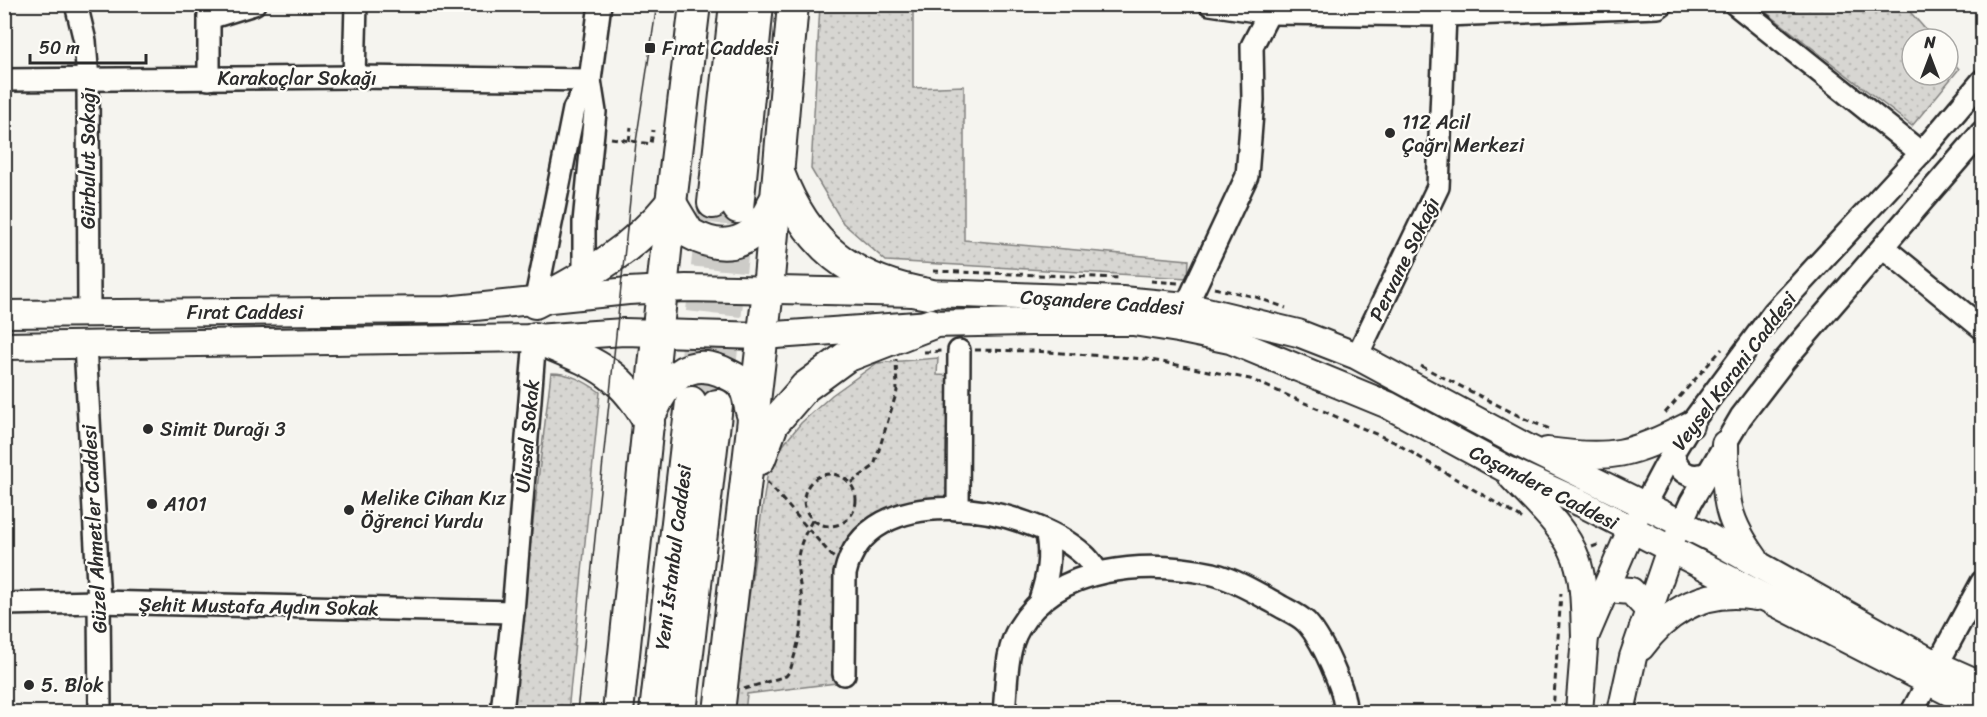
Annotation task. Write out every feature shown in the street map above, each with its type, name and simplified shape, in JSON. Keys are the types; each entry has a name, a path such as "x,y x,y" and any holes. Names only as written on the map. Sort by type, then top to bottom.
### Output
{"highway":[{"path":"618,712 664,289 671,203 696,4"},
{"path":"735,4 726,205 758,4"},
{"path":"728,701 744,501 768,290 793,4"},
{"path":"671,203 689,234 705,240 740,243 758,230 777,185"},
{"path":"777,185 785,190 805,223 839,260 868,279 883,285 928,294"},
{"path":"535,303 588,285 640,237 671,203"},
{"path":"744,501 773,424 805,387 846,357 931,324"},
{"path":"535,338 612,374 629,391 649,419"},
{"path":"649,419 663,388 674,376 686,368 702,367 731,375 744,386 753,420"},
{"name":"Yeni İstanbul Caddesi","path":"655,712 704,404 681,712"}],"main road":[{"path":"588,285 664,289"},
{"name":"Coşandere Caddesi","path":"664,289 1122,300 1186,306 1298,333 1357,356 1526,447 1758,564 1932,673"},
{"name":"Fırat Caddesi","path":"4,314 400,311 535,303"},
{"name":"Coşandere Caddesi","path":"658,334 762,336 931,324 1133,322 1230,340 1388,405 1504,468 1770,600 1932,673"},
{"name":"Fırat Caddesi","path":"4,346 535,338 624,332 658,334"},
{"path":"1526,447 1586,456 1627,453 1690,425"},
{"path":"1725,444 1727,509 1738,535 1758,564"},
{"path":"1504,468 1552,519 1574,554 1583,595 1586,637"},
{"name":"Veysel Karani Caddesi","path":"1579,712 1586,637 1631,530"},
{"path":"1621,712 1633,657 1670,549"},
{"path":"1607,589 1631,591 1648,609"},
{"path":"1633,657 1668,616 1686,605 1711,596 1744,595 1770,600"},
{"path":"1932,673 1983,686"},
{"path":"1932,673 1983,709"}],"street":[{"name":"Gürbulut Sokağı","path":"76,4 85,41 88,80 89,313"},
{"path":"209,79 209,11 254,4"},
{"path":"354,77 356,4"},
{"path":"535,303 574,109 590,80 600,4"},
{"path":"1210,4 1269,13 1445,15 1658,7 1662,4"},
{"path":"1735,4 1921,153"},
{"path":"1186,306 1247,176 1253,100 1252,45 1269,13"},
{"name":"Pervane Sokağı","path":"1357,356 1438,187 1445,15"},
{"name":"Karakoçlar Sokağı","path":"4,80 354,77 590,80"},
{"path":"588,285 584,222 594,136 595,98 590,80"},
{"name":"Veysel Karani Caddesi","path":"1631,530 1690,425 1774,312 1921,153 1983,81"},
{"name":"Veysel Karani Caddesi","path":"1670,549 1681,524 1741,417 1784,362 1983,132"},
{"path":"1883,247 1983,328"},
{"name":"Ulusal Sokak","path":"502,712 513,612 535,338"},
{"name":"Güzel Ahmetler Caddesi","path":"85,345 99,602 100,712"},
{"path":"958,509 959,351"},
{"path":"1673,452 1679,469 1685,474 1693,476 1709,472"},
{"path":"844,674 845,574 848,558 864,536 887,520 906,513 972,508 989,512 1026,523 1067,543 1085,556 1098,573"},
{"path":"1004,712 1010,653 1023,621 1040,600 1048,576 1051,554 1047,534"},
{"path":"1040,600 1075,580 1098,573 1140,567 1215,575 1266,598 1305,622 1327,653 1345,699 1345,712"},
{"path":"1912,712 1983,582"},
{"name":"Şehit Mustafa Aydın Sokak","path":"4,604 99,602 513,612"}],"path":[{"path":"629,141 631,127"},
{"path":"594,136 651,144 653,130"},
{"path":"1660,418 1725,346"},
{"path":"914,352 1034,351 1146,359 1250,379 1395,442 1528,522"},
{"path":"851,483 874,466 897,391 896,354"},
{"path":"828,474 837,475 851,483 856,500 850,516 835,526 826,526 813,519 804,502 804,494 813,480 828,474"},
{"path":"766,481 809,526 845,574"},
{"path":"728,701 786,676 790,671 802,614 796,566 800,545 813,519"},
{"path":"1553,712 1562,585"}],"shaded area":[{"path":"820,5 913,5 913,88 964,86 964,240 1189,260 1188,278 886,261 843,223 811,169"},
{"path":"1757,5 1904,5 1923,27 1900,27 1900,87 1944,87 1912,126"},
{"path":"938,358 937,375 955,376 954,508 892,506 846,546 840,571 836,683 747,694 745,712 732,712 768,470 780,449 801,423 832,395 877,363"},
{"path":"551,373 577,378 600,392 568,712 510,712"}],"tunnel":[{"path":"691,402 713,203"},
{"path":"717,405 738,208"}],"tram line":[{"path":"577,712 636,142 657,4"}],"place":[{"name":"Fırat Caddesi","path":"650,48"},
{"name":"112 Acil Çağrı Merkezi","path":"1390,133"},
{"name":"Simit Durağı 3","path":"148,429"},
{"name":"A101","path":"152,504"},
{"name":"Melike Cihan Kız Öğrenci Yurdu","path":"349,510"},
{"name":"5. Blok","path":"29,685"}]}
